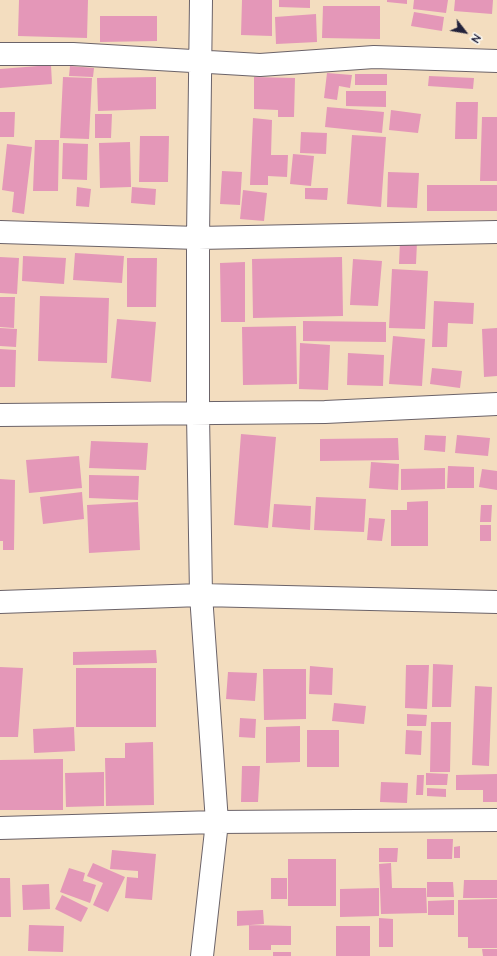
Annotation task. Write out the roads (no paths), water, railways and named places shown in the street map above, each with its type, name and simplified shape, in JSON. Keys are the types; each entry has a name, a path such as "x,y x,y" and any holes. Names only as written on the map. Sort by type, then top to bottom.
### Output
{"street":[{"path":"201,0 202,62 198,238 198,414 201,595 217,822 202,956"},
{"path":"0,54 73,54 260,65 374,57 497,61"},
{"path":"0,232 198,238 497,232"},
{"path":"0,415 324,412 497,404"},
{"path":"0,602 201,595 497,602"},
{"path":"0,828 217,822 497,820"}]}
